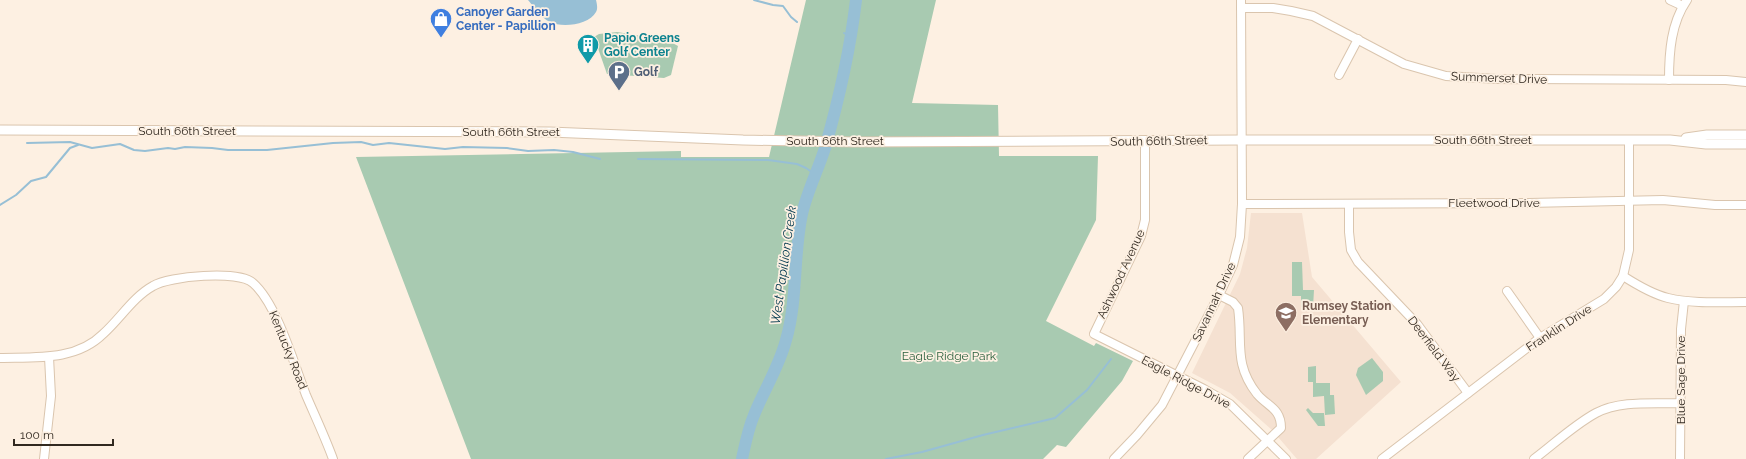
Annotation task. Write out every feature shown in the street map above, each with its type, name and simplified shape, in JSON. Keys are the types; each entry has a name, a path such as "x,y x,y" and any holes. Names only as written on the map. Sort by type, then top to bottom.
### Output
{"street":[{"path":"1669,80 1668,61 1671,39 1685,3 1670,0"},
{"name":"Summerset Drive","path":"1241,4 1291,11 1313,16 1404,64 1446,76 1497,79 1746,82"},
{"name":"Savannah Drive","path":"1114,459 1138,435 1162,405 1219,295 1232,265 1240,237 1242,204 1241,4"},
{"path":"1339,75 1358,39"},
{"name":"South 66th Street","path":"0,130 543,132 853,142 1670,140 1706,144 1746,144"},
{"name":"South 66th Street","path":"1670,140 1707,135 1746,135"},
{"name":"Franklin Drive","path":"1382,459 1540,338 1604,299 1616,287 1623,276 1629,250 1629,140"},
{"name":"Ashwood Avenue","path":"1094,334 1141,236 1145,220 1146,141"},
{"name":"Fleetwood Drive","path":"1242,204 1529,203 1662,200 1715,205 1746,205"},
{"name":"Deerfield Way","path":"1350,204 1350,244 1351,250 1358,262 1417,324 1468,393"},
{"name":"Kentucky Road","path":"0,358 49,357 82,349 93,343 135,300 154,285 180,278 210,276 232,276 243,278 253,282 272,308 333,459"},
{"path":"1623,276 1656,294 1684,301 1746,302"},
{"path":"1507,291 1540,338"},
{"path":"1219,295 1233,302 1238,308 1240,358 1245,374 1258,394 1278,413 1281,420 1281,428 1248,459"},
{"name":"Blue Sage Drive","path":"1680,459 1681,329 1684,301"},
{"name":"Eagle Ridge Drive","path":"1094,334 1230,404 1286,459"},
{"path":"44,459 51,396 49,357"},
{"path":"1534,459 1596,413 1620,406 1680,403"}],"shaded area":[{"name":"Rumsey Station Elementary","path":"1251,213 1302,213 1312,277 1401,382 1316,459 1297,459 1272,430 1230,393 1192,373 1240,274 1247,248"}],"green space":[{"name":"Eagle Ridge Park","path":"806,0 936,0 912,103 998,105 999,156 1098,156 1096,220 1046,321 1094,346 1096,343 1133,361 1122,381 1066,447 1057,445 1043,459 471,459 356,157 681,151 681,157 769,157"},
{"path":"617,32 667,40 678,46 671,75 664,78 607,74 594,37 599,34"},
{"path":"1292,262 1302,262 1303,290 1314,290 1313,307 1301,307 1301,296 1292,296"},
{"path":"1372,358 1383,372 1383,381 1366,395 1356,375 1358,368"},
{"path":"1316,366 1316,383 1330,383 1330,395 1334,395 1335,414 1325,415 1324,396 1313,397 1313,382 1308,382 1308,367"},
{"path":"1308,408 1313,413 1324,413 1325,426 1318,426 1306,410"}],"water":[{"path":"528,0 596,0 597,9 593,16 588,20 575,24 561,25 550,22 544,18"}],"waterway":[{"path":"754,0 783,6 791,17 797,22"},
{"name":"West Papillion Creek","path":"742,459 752,420 783,350 790,324 794,293 797,245 802,214 825,148 835,111 844,75 856,0"},
{"name":"West Papillion Creek","path":"844,33 850,37"},
{"path":"27,143 70,142 92,148 120,144 134,150 145,151 185,147 228,150 267,150 333,143 361,142 373,145 389,143 445,149 463,147 507,148 528,151 554,150 573,152 600,159"},
{"path":"0,205 16,195 31,181 46,177 70,148 78,145"},
{"path":"638,159 768,160 797,164 816,175"},
{"path":"886,459 922,452 983,435 1055,418 1087,390 1111,359"}],"place":[{"name":"Canoyer Garden Center - Papillion","path":"441,38"},
{"name":"Papio Greens Golf Center","path":"588,64"},
{"name":"Golf","path":"619,92"},
{"name":"Rumsey Station Elementary","path":"1286,332"}]}
